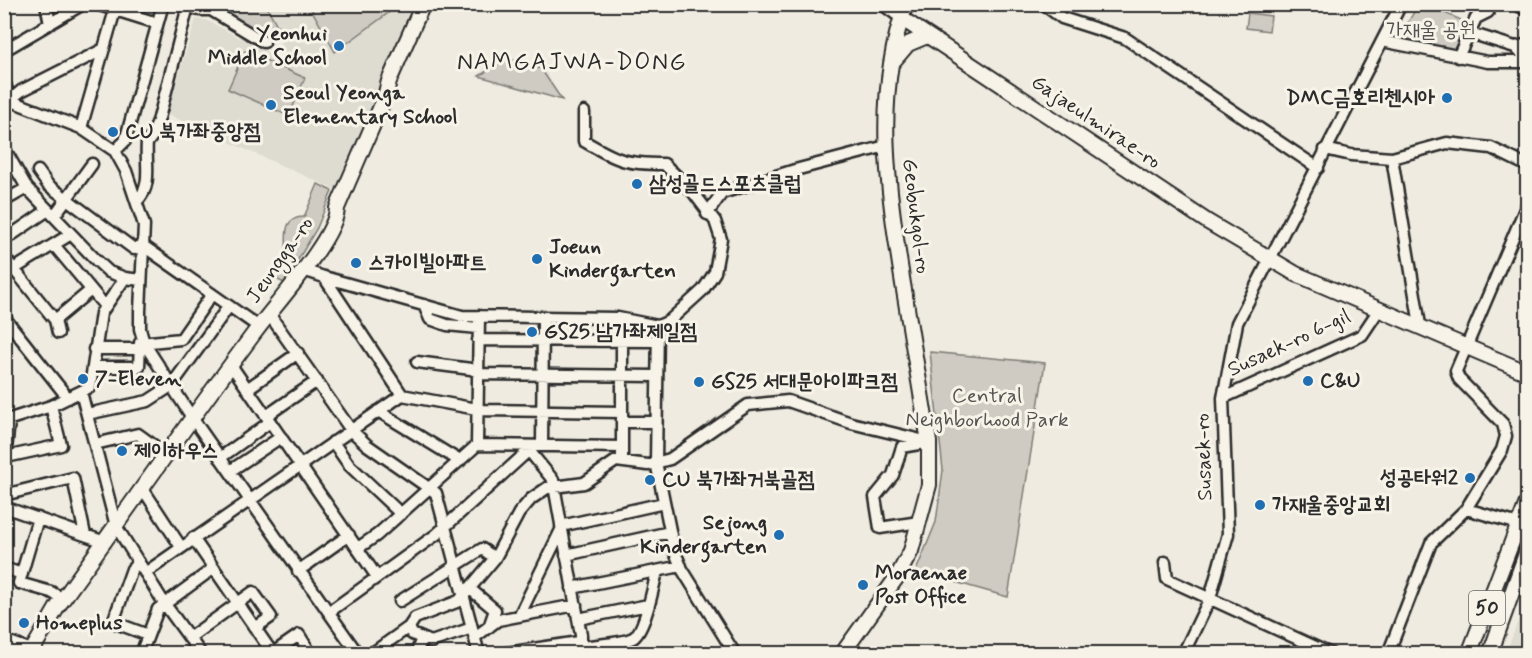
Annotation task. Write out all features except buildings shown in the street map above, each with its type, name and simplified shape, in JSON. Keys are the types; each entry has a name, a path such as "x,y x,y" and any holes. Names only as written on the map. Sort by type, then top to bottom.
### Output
{"main road":[{"name":"Jeungga-ro","path":"33,653 63,599 231,365 323,242 337,214 337,208 385,97 389,81 423,4"},
{"name":"Geobukgol-ro","path":"842,654 897,577 911,551 929,485 929,442 888,190 886,147 890,65 906,4"},
{"name":"Gajaeulmirae-ro","path":"901,18 1208,222 1296,274 1378,311"},
{"path":"890,65 903,47 913,40 927,36"},
{"name":"Susaek-ro 6-gil","path":"1378,311 1420,325 1524,371"},
{"name":"50","path":"1469,654 1527,500"},
{"name":"50","path":"1490,654 1527,548"},
{"path":"4,642 33,653"}],"street":[{"path":"46,4 50,24"},
{"path":"4,48 10,47 83,4"},
{"path":"96,4 157,23"},
{"path":"115,151 125,141 163,4"},
{"path":"882,4 901,18"},
{"path":"1043,4 1062,18 1125,38 1318,168"},
{"path":"1269,258 1318,168 1325,149 1401,4"},
{"path":"1458,57 1476,18 1488,12 1492,4"},
{"path":"1516,4 1527,11"},
{"path":"137,201 143,195 150,162 147,142 153,135 159,118 184,5 209,7 264,42"},
{"path":"81,128 115,10"},
{"path":"1470,33 1515,47 1527,44"},
{"path":"1382,41 1488,62 1527,61"},
{"path":"1515,47 1527,61"},
{"path":"7,99 104,49"},
{"path":"4,81 7,99"},
{"path":"7,99 81,128 115,151 137,201 144,225 140,329 142,346 139,367 94,367"},
{"path":"303,270 462,316 622,319 658,326 669,321 703,290 716,272 721,240 715,221 707,214 693,192 664,164 632,164 616,160 584,141 584,112"},
{"path":"1325,149 1351,155 1392,158 1447,144 1491,148 1527,166"},
{"path":"707,214 722,193 795,170 886,147"},
{"path":"5,150 27,188 109,272 125,278 141,280"},
{"path":"1392,158 1420,325"},
{"path":"4,227 10,236 51,213 68,198 92,164"},
{"path":"38,171 48,184 134,249 142,245"},
{"path":"4,201 27,188"},
{"path":"1388,654 1431,543 1466,509 1502,450 1506,436 1503,424 1459,379 1456,371 1527,202"},
{"path":"9,273 71,234"},
{"path":"54,245 104,305"},
{"path":"142,245 259,327"},
{"path":"4,257 9,273 55,320 58,333"},
{"name":"Susaek-ro","path":"1183,654 1210,598 1228,534 1223,398 1237,323 1269,258"},
{"path":"324,277 402,395"},
{"path":"4,470 7,421 51,406 90,387 94,367 94,349 104,305 125,278"},
{"path":"55,320 91,290"},
{"path":"94,349 142,346 181,339 212,294"},
{"path":"424,305 430,319 447,325 478,328"},
{"path":"87,414 148,401 171,386 229,306"},
{"name":"Susaek-ro 6-gil","path":"1223,398 1362,335 1378,311"},
{"path":"269,314 351,430 367,445 436,493 455,566 466,592 479,654"},
{"path":"477,446 479,316"},
{"path":"4,317 68,398"},
{"path":"542,446 543,318"},
{"path":"622,319 622,462"},
{"path":"658,326 656,462 670,532 681,566 735,654"},
{"path":"478,340 657,341"},
{"path":"142,346 358,654"},
{"path":"247,389 298,353"},
{"path":"417,362 478,372 656,376"},
{"path":"231,365 377,577"},
{"path":"220,458 317,381"},
{"path":"81,392 116,526 145,573 201,654"},
{"path":"145,573 402,395 477,407 622,417 655,422"},
{"path":"371,654 409,627 415,618 459,602 495,558 525,506 547,488 584,483 604,467 616,461 648,465 670,459 748,405 788,401 851,423 929,442"},
{"path":"6,457 61,445 51,406"},
{"path":"378,411 460,461"},
{"path":"95,444 138,434 167,455"},
{"path":"231,471 281,437"},
{"path":"333,442 349,465 400,514"},
{"path":"919,522 880,528 875,498 893,475 902,447 929,442"},
{"path":"358,548 431,488 477,446 622,447"},
{"path":"529,446 531,453 553,480 555,487 576,605 581,649"},
{"path":"329,612 446,527 527,452 529,446"},
{"path":"4,495 73,478 85,535"},
{"path":"143,489 181,547"},
{"path":"561,528 664,503"},
{"path":"4,507 105,542"},
{"path":"1466,509 1519,524"},
{"path":"38,518 19,583 51,591 63,599"},
{"path":"519,616 561,528"},
{"path":"566,555 670,532"},
{"path":"298,570 349,535"},
{"path":"193,538 273,653 299,635 311,654"},
{"path":"400,601 482,549 495,558"},
{"path":"139,562 132,569 113,621 148,635"},
{"path":"1165,562 1167,579 1331,654"},
{"path":"572,588 681,566"},
{"path":"4,568 21,573"},
{"path":"141,654 158,609 214,568"},
{"path":"581,649 633,638 639,632 657,571"},
{"path":"189,638 253,592 271,617 255,628"},
{"path":"466,592 495,610 489,627"},
{"path":"409,627 412,634 430,642 474,633 489,627 498,620 576,605"},
{"path":"578,619 648,606"},
{"path":"416,654 422,638"},
{"path":"500,654 579,642 581,649"}],"shaded area":[{"name":"Seoul Yeonga Elementary School","path":"266,5 411,5 377,96 336,190 167,114 196,19 206,20 282,60 280,31"},
{"path":"1527,597 1527,653 1506,653"}],"green space":[{"path":"213,5 266,5 280,31 266,34"},
{"path":"309,5 387,5 391,11 335,52"},
{"name":"가재울 공원","path":"1418,5 1426,5 1473,25 1456,57 1395,45"},
{"path":"1248,13 1271,16 1269,31 1246,28"},
{"path":"245,51 305,78 289,116 228,89"},
{"path":"507,58 541,69 562,100 479,76"},
{"path":"318,184 332,191 317,228 284,283 276,279 285,258 288,225 296,218 304,217"},
{"name":"Central Neighborhood Park","path":"930,352 1045,363 1008,597 916,571 936,522 943,470"}],"place":[{"name":"Yeonhui Middle School","path":"339,46"},
{"name":"DMC금호리첸시아","path":"1447,98"},
{"name":"Seoul Yeonga Elementary School","path":"271,105"},
{"name":"CU 북가좌중앙점","path":"113,132"},
{"name":"삼성골드스포츠클럽","path":"637,184"},
{"name":"Joeun Kindergarten","path":"537,259"},
{"name":"스카이빌아파트","path":"356,263"},
{"name":"GS25 남가좌제일점","path":"532,332"},
{"name":"7-Eleven","path":"83,379"},
{"name":"C&U","path":"1308,381"},
{"name":"GS25 서대문아이파크점","path":"699,382"},
{"name":"제이하우스","path":"122,451"},
{"name":"성공타워2","path":"1470,478"},
{"name":"CU 북가좌거북골점","path":"650,480"},
{"name":"가재울중앙교회","path":"1260,505"},
{"name":"Sejong Kindergarten","path":"779,535"},
{"name":"Moraenae Post Office","path":"863,585"},
{"name":"Homeplus","path":"24,623"}],"district":[{"name":"NAMGAJWA-DONG","path":"572,62"}]}
